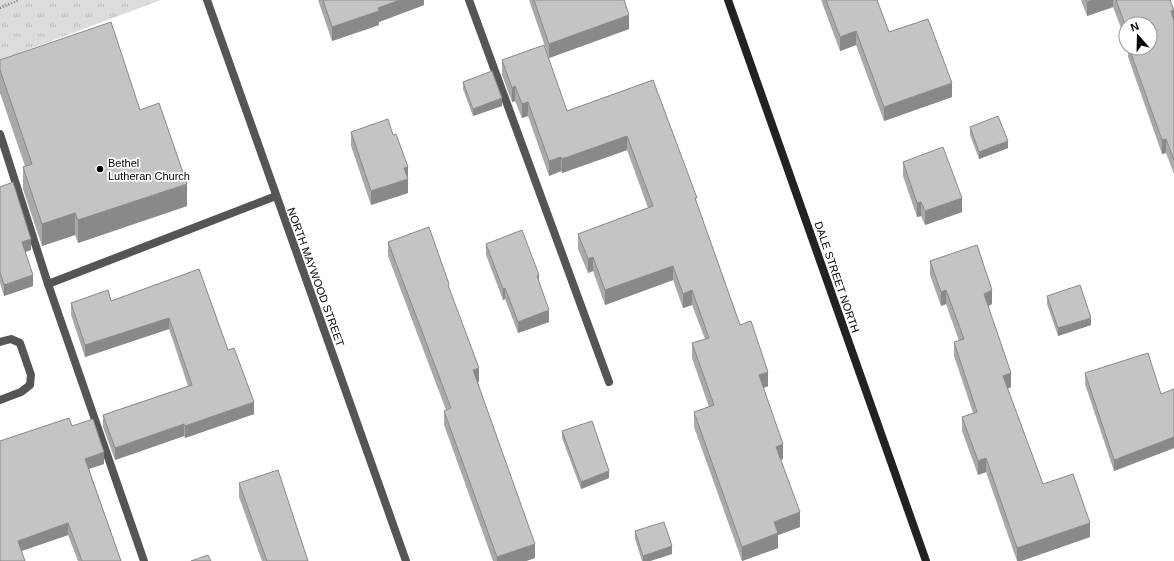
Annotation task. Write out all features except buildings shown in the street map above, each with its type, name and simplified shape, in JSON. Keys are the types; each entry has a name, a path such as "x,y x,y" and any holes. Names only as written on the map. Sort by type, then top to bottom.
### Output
{"main road":[{"name":"DALE STREET NORTH","path":"728,0 926,561"}],"street":[{"name":"NORTH MAYWOOD STREET","path":"207,0 406,561"},
{"path":"469,0 609,382"},
{"path":"0,134 48,284 144,561"},
{"path":"48,284 276,196"},
{"path":"0,342 11,339 20,343 31,375 30,385 21,392 0,400"}],"path":[{"path":"0,8 18,0"}],"green space":[{"path":"0,0 161,0 0,60"}],"place":[{"name":"Bethel Lutheran Church","path":"100,169"}]}
